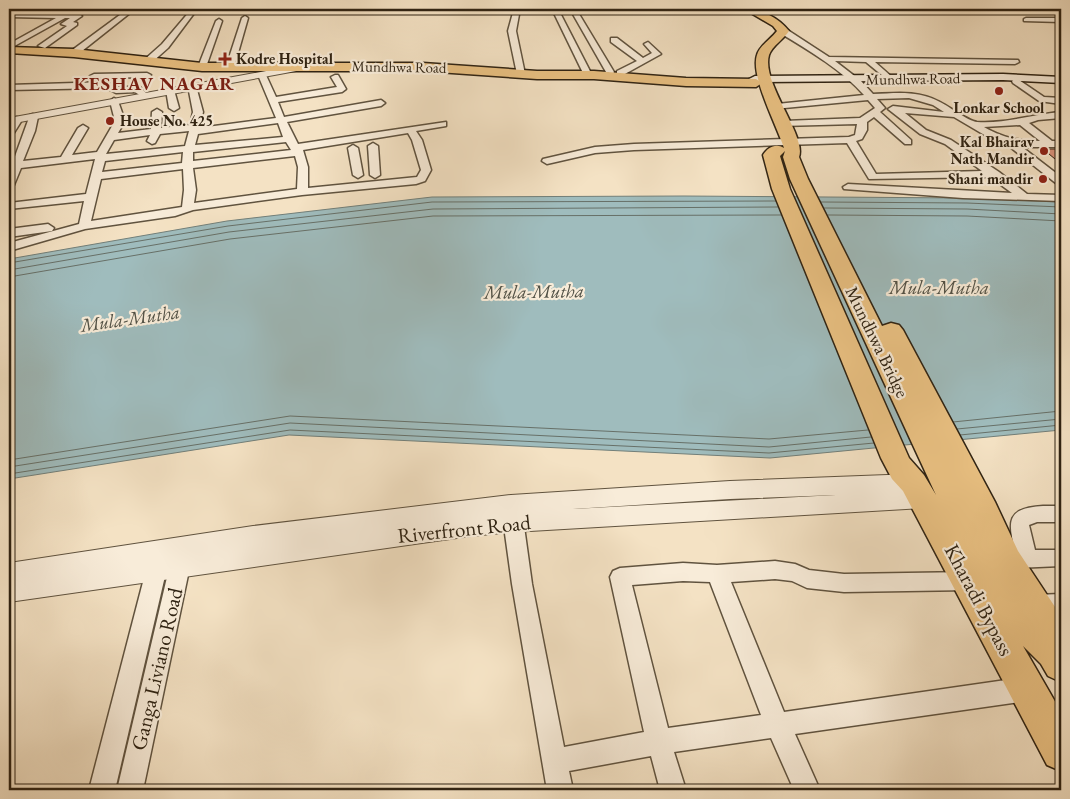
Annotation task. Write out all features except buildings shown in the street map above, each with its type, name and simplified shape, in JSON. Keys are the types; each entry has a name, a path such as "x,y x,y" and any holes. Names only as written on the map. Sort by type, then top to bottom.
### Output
{"highway":[{"path":"741,9 769,25 774,31 757,48 753,62 761,81 773,126 784,146 800,158 793,179 808,255 899,448 902,471 944,500 1016,559 1048,604 1048,627 1058,658"},
{"path":"749,9 777,24 783,31 763,55 761,81 777,107 784,124 784,146"},
{"path":"784,146 771,154 793,179 944,500"},
{"name":"Kharadi Bypass","path":"944,500 970,582 1061,751"},
{"name":"Kharadi Bypass","path":"944,500 990,576 1030,629 1058,658"}],"main road":[{"name":"Mundhwa Road","path":"9,48 147,62 210,64 230,67 423,66 521,74 615,73 761,81"},
{"name":"Mundhwa Road","path":"587,73 686,82 761,81"},
{"name":"Mundhwa Road","path":"856,82 929,78 1003,78 1061,81"},
{"path":"761,81 856,82"},
{"name":"Mundhwa Road","path":"856,82 1061,81"}],"street":[{"path":"9,14 18,9"},
{"path":"74,54 132,9"},
{"path":"517,9 512,31 521,74"},
{"path":"555,9 587,73"},
{"path":"573,9 615,73 657,54 648,44"},
{"path":"147,62 165,46 192,12"},
{"path":"9,14 79,16 64,24 75,24 42,46"},
{"path":"16,23 31,14"},
{"path":"33,23 49,14"},
{"path":"9,48 64,16"},
{"path":"230,67 245,18"},
{"path":"1026,20 1061,20"},
{"path":"210,64 219,21"},
{"path":"24,50 57,31"},
{"path":"783,31 827,59 856,82 871,97 877,110 891,129 908,142"},
{"path":"614,40 642,62"},
{"path":"827,59 1015,62"},
{"path":"867,59 889,79"},
{"path":"914,65 929,78"},
{"path":"9,134 13,120 304,66"},
{"path":"108,85 118,75"},
{"path":"82,76 146,75"},
{"path":"262,75 303,167 303,189"},
{"path":"97,174 147,153 278,113 342,89 335,77"},
{"path":"1016,81 1042,99 1061,101"},
{"path":"9,88 108,85 116,90 137,89 144,95"},
{"path":"189,207 193,140 198,112 192,86"},
{"path":"147,153 156,132 157,114 172,112 170,90"},
{"path":"278,113 353,94"},
{"path":"777,107 871,97 918,96 987,134 1009,142 1031,145 1061,144"},
{"path":"84,224 97,174 120,121 114,101"},
{"path":"236,116 381,103"},
{"path":"784,124 862,121 877,110 956,116"},
{"path":"896,110 922,132 948,142 1022,195"},
{"path":"972,125 1022,122 1048,116 1061,116"},
{"path":"1048,116 1061,125"},
{"path":"9,185 13,166 30,131 33,117"},
{"path":"547,161 595,150 784,146 850,140 859,137 862,130 862,121"},
{"path":"1022,122 1024,126 1050,144"},
{"path":"9,206 193,140 295,148 412,137 443,124"},
{"path":"66,159 83,128"},
{"path":"112,137 156,132 193,140 295,148 354,148 390,143"},
{"path":"303,189 410,182 421,179 426,170 412,137"},
{"path":"850,140 873,177 995,174"},
{"path":"1009,142 1061,182"},
{"path":"373,146 375,175"},
{"path":"354,148 358,175"},
{"path":"13,166 66,159 97,174 146,181"},
{"path":"9,233 175,213 189,207 411,174"},
{"path":"848,187 963,195 1022,195 1061,198"},
{"path":"9,222 53,217"},
{"path":"9,247 84,224"},
{"name":"Riverfront Road","path":"9,574 358,541 512,513 944,500"},
{"path":"512,513 522,584 560,790"},
{"path":"1061,514 1026,516 1021,520 1016,559 1061,558"},
{"name":"Riverfront Road","path":"9,591 171,559"},
{"name":"Ganga Liviano Road","path":"102,790 171,559"},
{"name":"Ganga Liviano Road","path":"130,790 171,559"},
{"path":"673,790 659,742 620,577 683,572 718,574 775,570 795,573 807,579 844,583 970,582"},
{"path":"718,574 777,724 807,790"},
{"path":"554,761 659,742 1026,689"}],"water":[{"name":"Mula-Mutha","path":"432,197 967,198 1061,202 1061,430 770,458 289,435 9,479 9,259 227,221"}],"place":[{"name":"Kodre Hospital","path":"225,59"},
{"name":"Lonkar School","path":"999,91"},
{"name":"House No. 425","path":"110,121"},
{"name":"Kal Bhairav Nath Mandir","path":"1044,151"},
{"name":"Shani mandir","path":"1043,179"}],"district":[{"name":"KESHAV NAGAR","path":"154,83"}]}
